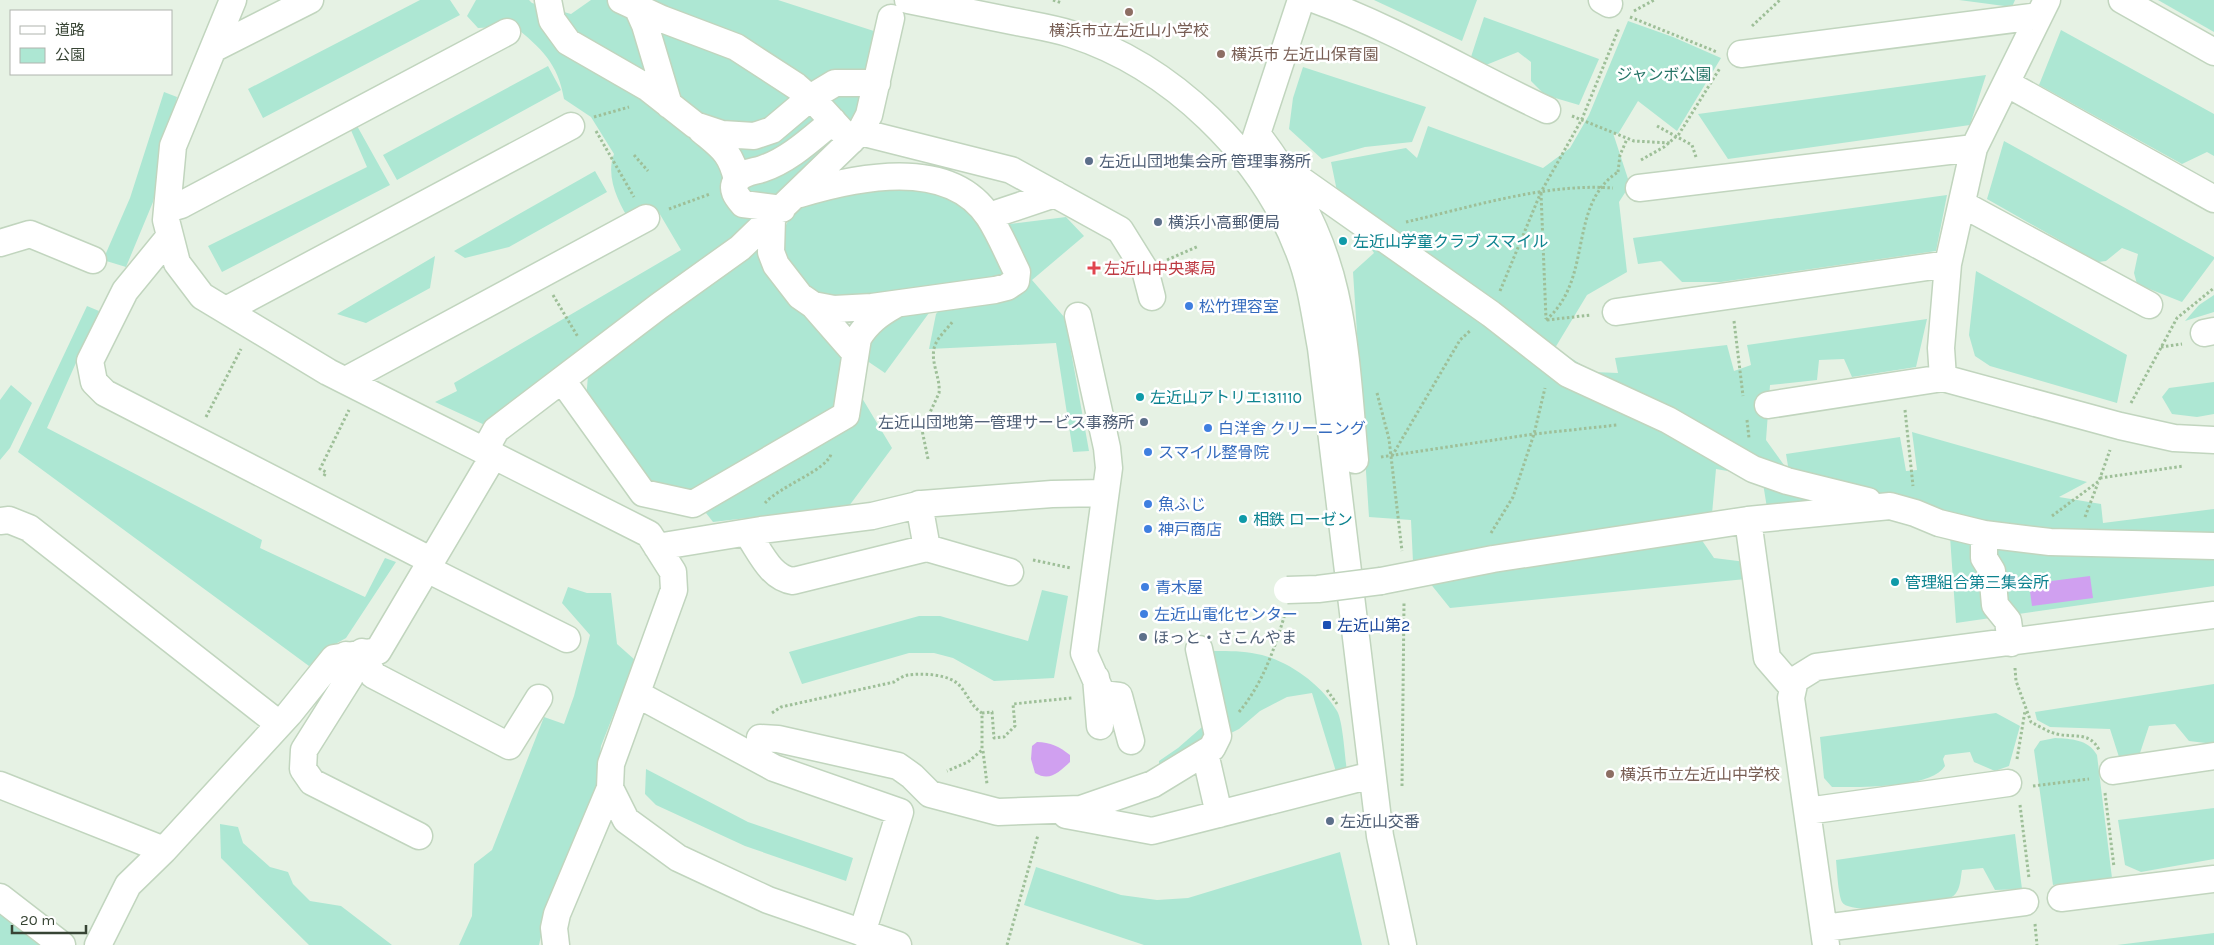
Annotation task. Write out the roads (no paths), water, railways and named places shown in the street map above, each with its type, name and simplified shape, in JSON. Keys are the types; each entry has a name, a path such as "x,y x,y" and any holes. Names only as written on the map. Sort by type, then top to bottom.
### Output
{"street":[{"path":"233,0 173,146 166,220 177,263 202,296 353,384 649,534 673,572 674,590 611,764 610,788 557,914 554,928 556,945"},
{"path":"213,50 310,0"},
{"path":"548,0 552,20 568,42 648,88 726,150 734,167 738,190 744,237 740,248"},
{"path":"1248,162 1301,0"},
{"path":"1316,0 1339,8 1425,49 1482,80 1559,113"},
{"path":"2122,0 2214,52"},
{"path":"669,105 645,25 647,7 736,47 775,71 810,98 833,121 860,136 1012,170 1120,230 1145,270 1152,297"},
{"path":"1728,58 2042,8"},
{"path":"1943,378 1941,348 1948,264 1974,148 2042,8"},
{"path":"98,945 128,885 164,850 278,724 334,658 378,651 430,565 489,452 496,430 659,306 740,248 860,136 900,9 1061,32 1097,44 1148,69 1191,100 1248,162 1264,183 1291,232 1307,279 1321,348 1380,836 1403,945"},
{"path":"167,208 182,205 507,32"},
{"path":"695,125 722,134 754,136 772,130 810,98 836,83 877,83"},
{"path":"2006,83 2214,198"},
{"path":"738,190 744,174 763,169 784,159 833,121"},
{"path":"226,310 580,122"},
{"path":"1257,134 1281,166 1316,232 1336,294 1355,460"},
{"path":"860,136 876,176"},
{"path":"1626,176 1974,148"},
{"path":"935,181 941,153"},
{"path":"1281,166 1491,314 1568,374 1668,420 1753,469 1787,481 1890,506 1984,534 2078,544 2214,546"},
{"path":"812,305 834,309 898,303 1007,287 1016,281 1017,272 988,216 971,198 953,188 935,181 911,176 876,176 830,184 783,208 771,252 776,265 800,296 812,305 855,353"},
{"path":"738,190 783,208"},
{"path":"988,216 1055,194"},
{"path":"1962,204 2149,304"},
{"path":"353,384 542,275 646,218"},
{"path":"0,243 30,234 93,260"},
{"path":"170,236 125,291 90,361 94,382 105,393 313,500 568,639"},
{"path":"740,248 766,258 776,265"},
{"path":"1616,312 1948,264"},
{"path":"562,380 643,493 691,500 846,415 858,338 864,327 875,316 898,303"},
{"path":"1078,316 1107,448 1109,468 1084,653 1100,676 1102,694 1119,696 1132,741"},
{"path":"1768,405 1943,378 2120,426 2174,438 2214,440"},
{"path":"629,524 643,493"},
{"path":"657,547 872,516 919,504 1052,494 1105,493"},
{"path":"691,500 707,539"},
{"path":"919,504 926,548"},
{"path":"1289,590 1318,589 1393,579 1472,563 1748,520 1890,506"},
{"path":"0,521 8,520 29,528 278,724"},
{"path":"1748,520 1767,658 1793,688"},
{"path":"754,532 774,574 782,580 793,581 926,548 1010,572"},
{"path":"1984,534 1984,558 1992,571 1995,605 2008,621 2011,643"},
{"path":"2030,901 1825,936 1791,698 1795,680 1816,667 2214,615"},
{"path":"1199,649 1219,814"},
{"path":"354,654 373,674 510,746 539,698"},
{"path":"354,654 350,663 350,677 304,750 303,769 312,782 420,836"},
{"path":"1100,676 1100,726"},
{"path":"637,694 774,768 900,812 862,932"},
{"path":"760,738 778,739 898,766 923,785 930,794 998,812 1081,809 1153,784 1212,745"},
{"path":"2105,767 2214,756"},
{"path":"1046,810 1088,820 1152,831 1372,775"},
{"path":"0,785 164,850"},
{"path":"1807,810 2013,785"},
{"path":"610,788 626,820 678,858 768,900 898,945"},
{"path":"2061,898 2214,879"},
{"path":"0,896 62,945"}],"place":[{"name":"横浜市立左近山小学校","path":"1129,12"},
{"name":"横浜市 左近山保育園","path":"1221,54"},
{"name":"左近山団地集会所 管理事務所","path":"1089,161"},
{"name":"横浜小高郵便局","path":"1158,222"},
{"name":"左近山学童クラブ スマイル","path":"1343,241"},
{"name":"左近山中央薬局","path":"1094,268"},
{"name":"松竹理容室","path":"1189,306"},
{"name":"左近山アトリエ131110","path":"1140,397"},
{"name":"左近山団地第一管理サービス事務所","path":"1144,422"},
{"name":"白洋舎 クリーニング","path":"1208,428"},
{"name":"スマイル整骨院","path":"1148,452"},
{"name":"魚ふじ","path":"1148,504"},
{"name":"相鉄 ローゼン","path":"1243,519"},
{"name":"神戸商店","path":"1148,529"},
{"name":"管理組合第三集会所","path":"1895,582"},
{"name":"青木屋","path":"1145,587"},
{"name":"左近山電化センター","path":"1144,614"},
{"name":"左近山第2","path":"1327,625"},
{"name":"ほっと・さこんやま","path":"1143,637"},
{"name":"横浜市立左近山中学校","path":"1610,774"},
{"name":"左近山交番","path":"1330,821"}],"park label":[{"name":"ジャンボ公園","path":"1664,74"}]}
